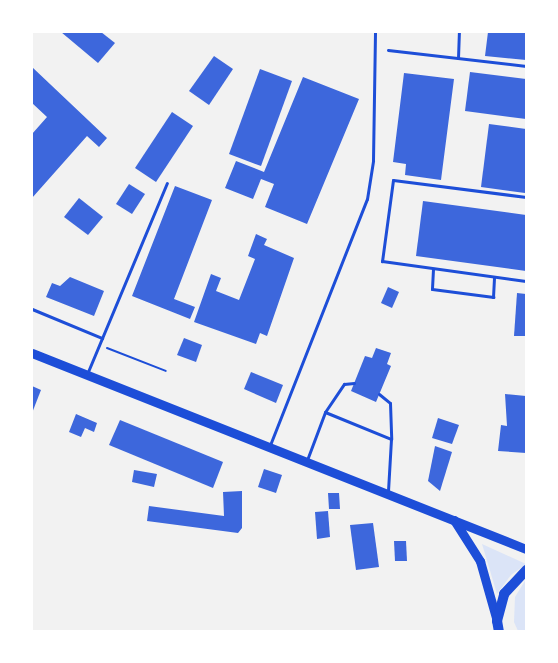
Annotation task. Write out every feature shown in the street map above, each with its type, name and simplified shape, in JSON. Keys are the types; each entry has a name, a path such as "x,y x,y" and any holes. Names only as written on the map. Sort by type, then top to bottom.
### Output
{"highway":[{"path":"498,626 504,594 526,570"}],"main road":[{"path":"32,353 307,460 526,549"},
{"path":"452,518 480,561 498,626"}],"lane":[{"path":"270,446 372,177 375,32"},
{"path":"458,58 459,32"},
{"path":"388,50 526,66"},
{"path":"526,197 393,180 382,261 526,281"},
{"path":"87,375 167,183"},
{"path":"433,268 432,289 493,297 494,277"},
{"path":"32,309 102,338"},
{"path":"307,460 325,412 344,384 354,383"},
{"path":"380,394 390,403 392,438 388,493"},
{"path":"325,412 392,438"}],"shaded area":[{"path":"482,544 526,564 511,575 497,594"},
{"path":"526,579 526,631 518,631 514,622 515,597"}],"building":[{"path":"61,32 101,32 115,43 98,63"},
{"path":"488,32 526,32 526,60 485,56"},
{"path":"214,56 233,69 209,105 189,91"},
{"path":"32,67 107,138 99,147 87,136 32,198 32,134 47,117 32,103"},
{"path":"260,69 292,81 261,166 229,154"},
{"path":"470,72 526,79 526,119 465,111"},
{"path":"404,73 454,79 441,180 405,175 406,164 393,162"},
{"path":"303,77 359,99 307,224 265,207 274,184 261,179 253,199 225,188 236,161 264,172"},
{"path":"172,112 193,126 156,182 135,168"},
{"path":"489,124 526,129 525,193 481,187"},
{"path":"129,184 145,194 132,214 116,204"},
{"path":"175,186 212,200 174,299 195,307 190,319 132,296"},
{"path":"79,198 103,217 88,235 64,217"},
{"path":"423,201 526,215 526,271 416,256"},
{"path":"256,234 267,239 264,245 294,258 267,336 260,333 256,344 194,322 211,274 221,278 216,291 239,300 255,259 248,256"},
{"path":"70,277 104,291 94,316 46,297 52,283 60,286"},
{"path":"388,287 399,292 392,308 381,303"},
{"path":"517,293 526,294 526,336 514,336"},
{"path":"184,338 202,345 196,362 177,355"},
{"path":"376,348 391,353 387,364 391,366 376,402 351,391 365,356 372,358"},
{"path":"251,372 283,385 276,403 244,389"},
{"path":"32,386 41,390 32,413"},
{"path":"505,394 526,396 526,453 498,451 501,425 507,426"},
{"path":"76,414 97,423 94,432 85,428 81,437 69,432"},
{"path":"438,418 459,425 452,444 432,438"},
{"path":"120,420 223,462 213,488 109,445"},
{"path":"435,446 452,452 440,491 428,481"},
{"path":"264,469 282,475 276,493 258,487"},
{"path":"134,470 157,474 154,487 132,482"},
{"path":"242,491 242,528 238,533 147,521 149,506 224,516 223,492"},
{"path":"328,493 339,493 340,509 329,509"},
{"path":"328,511 330,537 317,539 315,512"},
{"path":"373,523 379,567 356,570 350,525"},
{"path":"394,541 406,541 407,561 395,561"}]}
